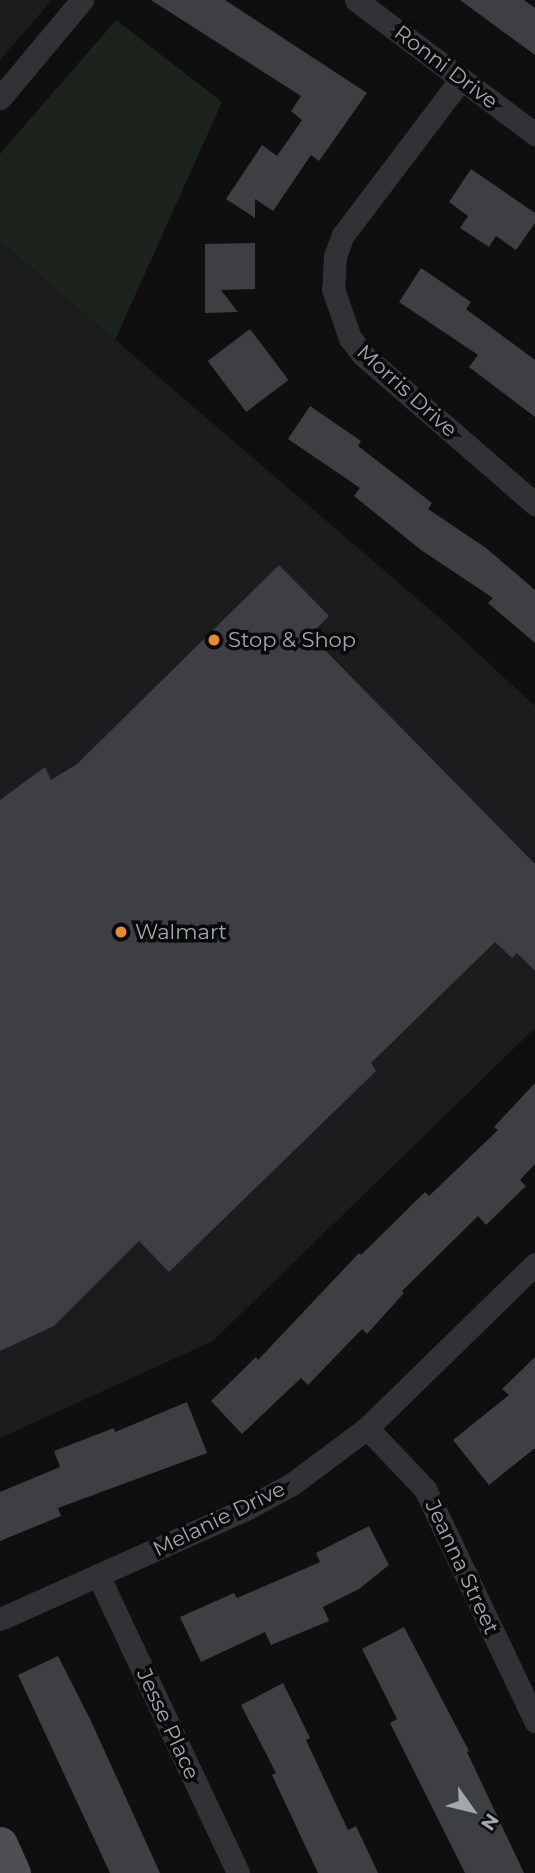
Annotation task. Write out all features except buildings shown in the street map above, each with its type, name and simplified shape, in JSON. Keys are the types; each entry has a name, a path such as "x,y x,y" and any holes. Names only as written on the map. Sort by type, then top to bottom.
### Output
{"main road":[{"path":"0,1844 13,1873"}],"street":[{"path":"0,98 82,0"},
{"name":"Ronni Drive","path":"356,0 535,134"},
{"name":"Morris Drive","path":"461,79 343,235 335,256 333,289 350,338 363,355 535,504"},
{"name":"Melanie Drive","path":"0,1619 246,1509 292,1484 367,1427 535,1264"},
{"name":"Jeanna Street","path":"367,1427 425,1489 535,1721"},
{"name":"Jesse Place","path":"98,1575 238,1873"}],"shaded area":[{"path":"0,0 52,0 0,60"},
{"path":"116,20 222,102 115,340 0,241 0,154"},
{"path":"0,241 442,620 535,706 535,1028 213,1341 0,1438"}],"place":[{"name":"Stop & Shop","path":"214,640"},
{"name":"Walmart","path":"121,932"}]}
